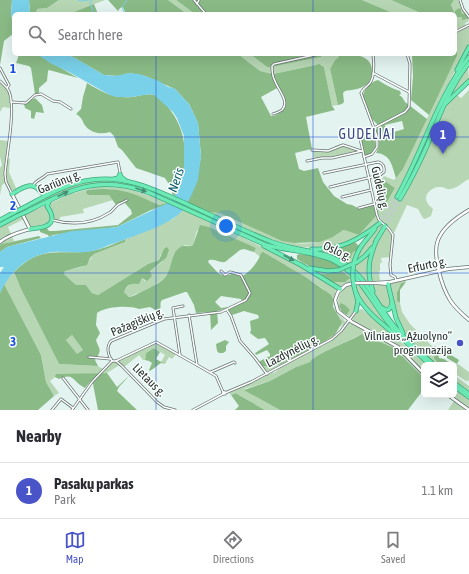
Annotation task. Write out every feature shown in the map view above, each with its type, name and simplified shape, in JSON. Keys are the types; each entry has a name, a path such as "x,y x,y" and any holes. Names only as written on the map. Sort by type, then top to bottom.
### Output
{"highway":[{"path":"469,47 438,109 399,198 418,165 441,110 454,85 469,63"},
{"path":"452,82 469,57"},
{"path":"469,63 469,69"},
{"path":"441,110 449,100 469,82"},
{"path":"113,179 118,178 120,174 126,181"},
{"name":"Gariūnų g.","path":"0,220 49,195 79,182 97,179 113,179 144,185 196,208"},
{"name":"Gariūnų g.","path":"0,225 51,199 80,187 106,184 118,184 135,188 160,197 194,213"},
{"path":"12,194 28,186 33,186 44,195 49,195"},
{"path":"35,202 40,197 40,191"},
{"path":"49,210 47,204 51,199"},
{"path":"30,229 46,226 52,220 52,215 45,205 39,206"},
{"name":"Oslo g.","path":"196,208 273,242 326,255 341,261 358,274 390,320 431,362"},
{"name":"Oslo g.","path":"194,213 266,245 324,257 342,266 352,273 360,282 390,325 427,362"},
{"path":"210,220 301,264 335,286 339,291"},
{"path":"300,249 325,250 340,247 358,239 380,223 362,245 353,266 353,277 358,303 356,311"},
{"path":"374,295 369,275 369,263 372,249 384,226"},
{"path":"301,264 321,271 340,270 357,262 368,253 377,239"},
{"path":"388,283 399,327 411,343"},
{"path":"356,293 362,304 369,312 420,355"},
{"path":"378,302 387,310 391,307 392,302"},
{"path":"356,311 362,308 369,312"},
{"path":"457,385 469,395"},
{"path":"457,388 469,395"}],"street":[{"path":"194,0 204,12"},
{"path":"197,4 199,0"},
{"path":"460,0 463,9 469,17"},
{"path":"457,31 469,25"},
{"path":"273,114 280,112 285,103 274,81 272,66 274,64 310,56"},
{"path":"364,156 372,154 377,148 374,128 361,93 370,83 373,73 373,56"},
{"path":"374,128 408,109 410,104 410,64 408,56"},
{"path":"0,68 9,85 8,88"},
{"path":"373,73 409,92"},
{"path":"0,81 8,88 11,94 11,124 5,176 7,184 30,229 7,237 0,242"},
{"path":"11,102 26,103 35,95 41,94 53,101 60,102 71,109"},
{"name":"Gudelių g.","path":"360,138 374,204 379,220 394,235 390,267 391,275 396,278 396,280"},
{"path":"312,150 328,151 344,145 362,151"},
{"path":"307,161 332,158 362,151"},
{"path":"33,186 35,182 46,177 47,174 116,162 118,162 120,174"},
{"path":"324,173 378,162 384,167 381,174 330,186"},
{"path":"342,197 371,190"},
{"path":"52,220 66,223 88,222 103,216 127,200"},
{"path":"359,208 374,204"},
{"path":"469,210 452,222 439,238 436,254 444,289 457,309 469,320"},
{"name":"Erfurto g.","path":"339,291 346,285 354,283 388,283 440,271 469,267"},
{"name":"Pažagiškių g.","path":"112,360 108,348 110,342 164,319 189,315 202,315 227,309 246,300 250,292 241,275 230,272 225,275 221,271"},
{"path":"339,291 335,300 336,308 341,314 398,347 421,371"},
{"path":"180,355 173,308 183,306"},
{"path":"227,309 240,341 267,374"},
{"name":"Lazdynėlių g.","path":"193,410 224,393 267,374 332,339 339,333 356,311"},
{"path":"189,315 198,365"},
{"path":"116,361 156,342 211,372 218,379 224,393"},
{"name":"Lietaus g.","path":"89,357 116,361 157,402 164,407 175,410"},
{"path":"52,410 61,400 73,409 92,382 112,360"},
{"path":"211,372 234,362 235,363"},
{"path":"63,378 88,410"},
{"path":"452,398 469,410"}],"green space":[{"path":"0,0 12,0 12,35 4,41 0,65"},
{"path":"29,0 59,0 47,8 37,9 36,12 30,12"},
{"path":"59,0 105,0 74,12 36,12 37,9 47,8"},
{"path":"108,0 168,0 184,12 125,12 123,7 118,11"},
{"path":"168,0 176,0 192,12 184,12"},
{"path":"176,0 362,0 390,12 192,12"},
{"path":"362,0 391,0 418,12 390,12"},
{"path":"391,0 454,0 451,5 454,12 418,12"},
{"path":"454,0 458,0 465,13 462,14 461,9 459,8 456,12 454,12 451,5"},
{"path":"94,4 97,12 74,12"},
{"path":"459,8 461,9 462,14 465,13 469,19 462,20 462,17 457,18 457,12 455,11"},
{"path":"457,17 462,17 466,20 469,19 468,22 465,23 466,26 458,30 458,28 457,29"},
{"path":"469,27 469,45 440,99 414,161 396,196 402,200 422,162 446,104 457,95 461,98 469,90 469,179 452,189 438,187 432,189 426,196 426,199 428,204 433,209 431,216 425,219 418,209 407,205 394,233 381,220 377,209 387,202 395,188 382,179 384,176 394,180 403,169 457,56 457,32"},
{"path":"18,56 40,56 78,78 49,70 47,81 39,88 39,94 35,94 31,68 29,66 16,63"},
{"path":"70,56 241,56 260,71 273,74 319,64 324,67 332,106 335,110 306,117 312,149 295,153 299,169 304,171 318,168 323,182 334,196 347,204 358,208 374,205 376,216 360,234 343,230 333,237 320,242 294,243 282,241 220,213 208,212 187,202 196,184 201,156 198,123 189,104 175,89 145,76 129,73 119,76 104,75","holes":["279,87 284,95 286,105 278,114 271,116 261,97"]},
{"path":"241,56 253,56 267,67 271,67 322,56 339,56 340,57 335,60 330,69 338,105 332,106 324,67 321,65 273,74 260,71"},
{"path":"253,56 322,56 271,67 267,67"},
{"path":"338,56 360,56 365,58 372,67 372,74 369,82 364,86 345,91 343,93 344,102 338,105 330,69 335,60"},
{"path":"412,56 457,56 429,115 411,100 413,76"},
{"path":"468,67 469,80 448,99"},
{"path":"378,80 400,91 401,94 399,95 405,102 427,119 403,169 396,178 388,158 376,153 379,147 379,142 376,130 379,126 372,119 363,96 366,89","holes":["402,121 404,129 387,134 385,125"]},
{"path":"0,82 8,94 10,108 3,107 0,112"},
{"path":"87,83 114,96 132,97 149,94 155,95 174,115 183,137 185,149 183,173 175,196 172,194 172,189 165,178 136,168 118,147 114,136 110,132 99,133 86,127 81,118 76,114 81,109"},
{"path":"35,98 42,105 44,113 36,112 34,119 31,118 31,111 25,108 24,104"},
{"path":"370,135 375,140 376,148 373,153 365,156 361,139"},
{"path":"0,140 8,141 4,173 5,183 2,185 0,195 0,168 2,165 0,157"},
{"path":"341,144 359,150 331,157 314,159 312,149 327,150"},
{"path":"7,158 10,159 9,172 16,188 26,184 15,191 10,189 6,178"},
{"path":"382,179 395,188 387,202 377,209 375,204 384,200 382,195 380,195 377,180"},
{"path":"108,180 134,183 161,194 160,196 140,188 106,182 76,188 25,211 24,209 74,186"},
{"path":"98,187 133,190 166,203 159,205 112,189 87,190 89,195 109,195 113,200 83,209 84,213 60,217 60,219 47,225 31,228 26,218 8,227 14,241 0,245 0,227 70,194"},
{"path":"101,189 125,191 159,205 166,203 169,204 151,210 117,227 53,235 49,237 48,235 40,232 40,229 46,227 49,231 55,231 118,225 132,214 131,210 124,202 116,205 109,195 89,195 86,193 87,190"},
{"path":"183,210 280,255 317,276 336,289 334,305 333,299 322,288 287,266 260,257 254,252 256,248 197,230 193,245 185,245 174,254 169,271 164,278 154,286 129,297 124,292 125,289 142,278 145,281 151,270 162,262 169,250 161,254 159,260 148,264 98,295 92,293 86,285 76,285 64,274 66,270 84,266 94,254 125,242 126,239 173,219"},
{"path":"196,210 270,243 284,247 268,244 195,212"},
{"path":"213,211 283,240 299,244 321,241 345,230 360,234 376,216 379,221 358,237 337,245 316,248 295,246 273,240 251,232 208,212"},
{"path":"200,225 209,227 256,248 254,252 244,249 240,250 225,262 209,260 208,262 218,273 225,276 232,274 242,276 248,272 263,252 304,276 331,295 333,299 333,307 342,322 335,334 325,341 281,364 270,367 262,366 259,362 270,356 270,354 267,350 256,355 255,353 269,344 265,338 258,339 250,333 250,321 259,318 258,315 244,311 232,315 227,308 217,311 218,323 211,330 210,312 196,313 194,305 187,292 185,292 162,300 159,312 150,307 139,309 118,307 106,309 97,313 96,325 100,333 96,340 100,351 95,360 98,366 59,364 14,272 25,262 46,253 87,252 103,248 126,239 125,242 94,254 90,258 87,265 65,271 64,274 76,285 86,285 92,293 98,295 148,264 159,260 164,249 167,247 169,250 166,258 150,271 152,276 147,281 142,278 139,284 132,284 126,287 124,292 129,297 162,281 167,274 177,250 181,247 193,245","holes":["221,296 241,299 242,301 229,307 221,308 215,302","72,335 83,350 77,354 66,340"]},
{"path":"381,225 383,226 367,253 355,262 366,242"},
{"path":"386,227 393,235 390,257 381,258 382,263 380,263 379,271 380,281 372,281 372,260 376,246"},
{"path":"39,236 41,238 7,247 0,252 0,245 2,244"},
{"path":"355,242 359,246 357,251 353,252 350,259 346,260 330,252"},
{"path":"334,249 330,252 346,260 353,252 357,251 354,265 371,250 368,265 369,281 366,281 350,266 339,259 319,251"},
{"path":"300,254 321,258 342,267 329,269 313,267 297,259 297,255"},
{"path":"312,270 326,273 346,270 359,282 345,283 339,288","holes":["343,272 346,282 332,282 322,274"]},
{"path":"14,272 59,364 98,366 103,369 99,373 55,376 50,381 59,393 54,396 46,382 41,355 4,284"},
{"path":"343,272 351,278 346,282 332,282 321,275 322,274"},
{"path":"405,280 406,282 401,283 397,291 398,302 400,303 402,312 410,324 433,347 435,360 437,362 432,362 400,327 390,285 392,283"},
{"path":"406,282 400,290 400,303 397,301 397,292 401,283"},
{"path":"4,284 41,355 46,382 54,396 38,410 0,410 0,293"},
{"path":"379,284 387,286 391,303 388,309 380,302 372,285"},
{"path":"351,285 361,285 396,334 357,299 356,308 350,317 347,315 350,310 340,304 339,307 338,300 340,293 344,288"},
{"path":"340,303 345,305 350,310 347,315 342,312 339,307"},
{"path":"334,308 346,323 340,327 333,338 267,372 262,366 272,367 281,364 332,336 341,319"},
{"path":"362,309 424,362 421,362 421,370 402,350 353,321 352,317 358,310"},
{"path":"349,322 397,348 421,372 421,375 394,348 362,334 320,354 310,362 296,367 270,381 244,389 280,410 265,410 236,393 231,395 229,393 273,372 274,373 280,368 331,341"},
{"path":"362,334 394,348 421,375 421,393 408,410 280,410 244,390 270,381 296,367 310,362 314,358 334,347"},
{"path":"72,335 83,350 77,355 66,340"},
{"path":"225,340 229,342 226,346 226,351 219,353 217,351 216,344"},
{"path":"155,342 176,354 172,359 169,357 165,364 161,362 165,355 154,348 146,353 145,360 143,360 139,355 124,367 121,364 107,373 101,373 112,361 116,362 143,348 144,349"},
{"path":"434,346 437,347 439,358 448,362 436,361 433,350"},
{"path":"154,348 160,352 156,359 165,364 161,363 150,371 149,370 152,363 145,360 146,353"},
{"path":"440,348 459,360 457,364 457,362 454,362 447,358 446,352 439,350"},
{"path":"457,364 469,372 469,381 466,380 469,383 457,375"},
{"path":"107,373 117,387 130,375 117,391 137,410 98,410 93,384 90,382 85,388 71,377 59,379 55,377 56,374"},
{"path":"457,377 469,386 469,392 457,383"},
{"path":"457,389 469,398 469,408 456,398"},
{"path":"236,393 265,410 235,410 239,406 231,395"},
{"path":"454,401 467,410 448,410"}],"water":[{"path":"12,0 29,0 30,12 12,12 12,19 11,15"},
{"path":"40,56 70,56 104,75 116,76 129,73 139,74 159,81 168,87 174,88 189,104 198,123 201,156 198,180 183,210 170,221 95,250 82,252 53,252 36,256 21,265 15,271 4,285 0,293 0,273 4,267 0,267 0,252 7,247 72,231 117,227 172,201 180,186 184,167 184,136 173,112 154,95 116,97 50,63"}],"waterway":[{"path":"78,0 89,0"},
{"path":"92,0 90,3 93,12"},
{"path":"124,12 122,7 127,0"}],"tunnel":[{"path":"380,223 397,197"},
{"path":"385,226 400,199"}],"place":[{"name":"Pasakų parkas","path":"443,154"},
{"name":"Vilniaus „Ąžuolyno“ progimnazija","path":"460,343"}],"district":[{"name":"GUDELIAI","path":"367,134"}],"water label":[{"name":"Neris","path":"176,180"}]}
